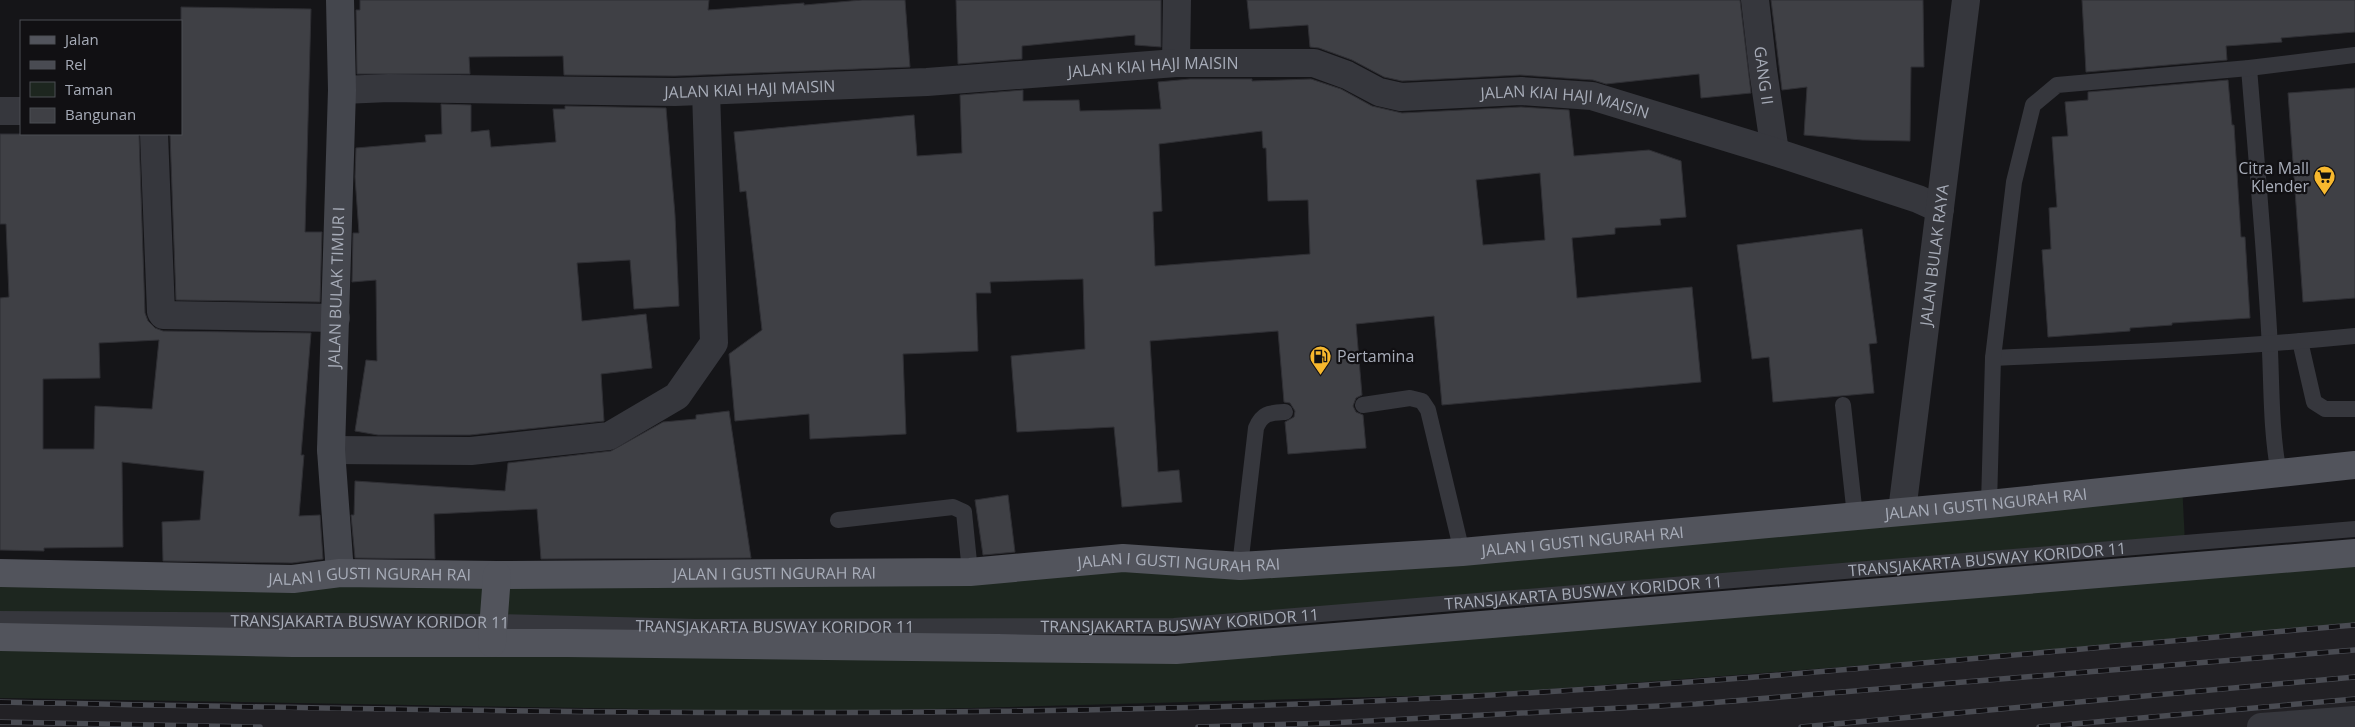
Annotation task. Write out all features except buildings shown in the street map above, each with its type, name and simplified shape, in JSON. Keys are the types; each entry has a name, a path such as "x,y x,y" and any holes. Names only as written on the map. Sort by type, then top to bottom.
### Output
{"main road":[{"name":"JALAN I GUSTI NGURAH RAI","path":"0,573 293,579 340,573 497,575 970,572 1123,558 1240,566 1462,552 1989,504 2355,465"},
{"path":"0,637 293,643 493,632 1176,650 2355,552"},
{"path":"493,632 497,575"}],"street":[{"name":"JALAN BULAK TIMUR I","path":"340,0 342,90 331,450 340,573"},
{"path":"1176,63 1177,0"},
{"name":"GANG II","path":"1755,0 1775,152"},
{"name":"JALAN BULAK RAYA","path":"1902,511 1966,0"},
{"name":"JALAN KIAI HAJI MAISIN","path":"342,90 389,88 706,90 927,82 1176,63 1314,63 1346,75 1379,92 1401,97 1521,91 1592,96 1775,152 1918,199 1940,209"},
{"path":"331,450 471,451 609,436 677,396 714,343 706,90"},
{"path":"0,111 20,111"},
{"path":"154,135 161,312 163,315 336,318"},
{"path":"2261,727 2355,720"}],"lane":[{"path":"1989,504 1993,358 2014,182 2033,105 2057,85 2249,68 2355,55"},
{"path":"2249,68 2274,418 2273,440 2278,474"},
{"path":"1993,358 2269,344 2355,336"},
{"path":"2300,341 2314,402 2325,409 2355,409"},
{"path":"1362,405 1410,398 1422,401 1428,410 1462,552"},
{"path":"1843,405 1855,516"},
{"path":"1240,566 1256,428 1260,418 1268,413 1285,412"},
{"path":"838,520 953,507 960,508 964,512 970,572"},
{"name":"TRANSJAKARTA BUSWAY KORIDOR 11","path":"0,619 493,632 696,627 1174,626 2355,529"}],"shaded area":[{"path":"2355,625 2355,719 2255,727 0,727 0,702 287,708 824,712 1213,706 1486,694 1983,657"}],"green space":[{"path":"2182,484 2185,542 1174,626 0,619 0,571 1240,565"},
{"path":"2355,553 2355,623 2025,653 1486,694 824,712 0,698 0,637 1176,650"}],"railway":[{"path":"0,702 498,711 829,713 1161,708 1327,703 1456,697 1713,680 2355,625"},
{"path":"1198,727 1330,723 1696,704 2355,650"},
{"path":"1801,727 2355,677"},
{"path":"2039,727 2355,699"},
{"path":"0,722 260,727"}],"place":[{"name":"Citra Mall Klender","path":"2325,196"},
{"name":"Pertamina","path":"1321,375"}]}
